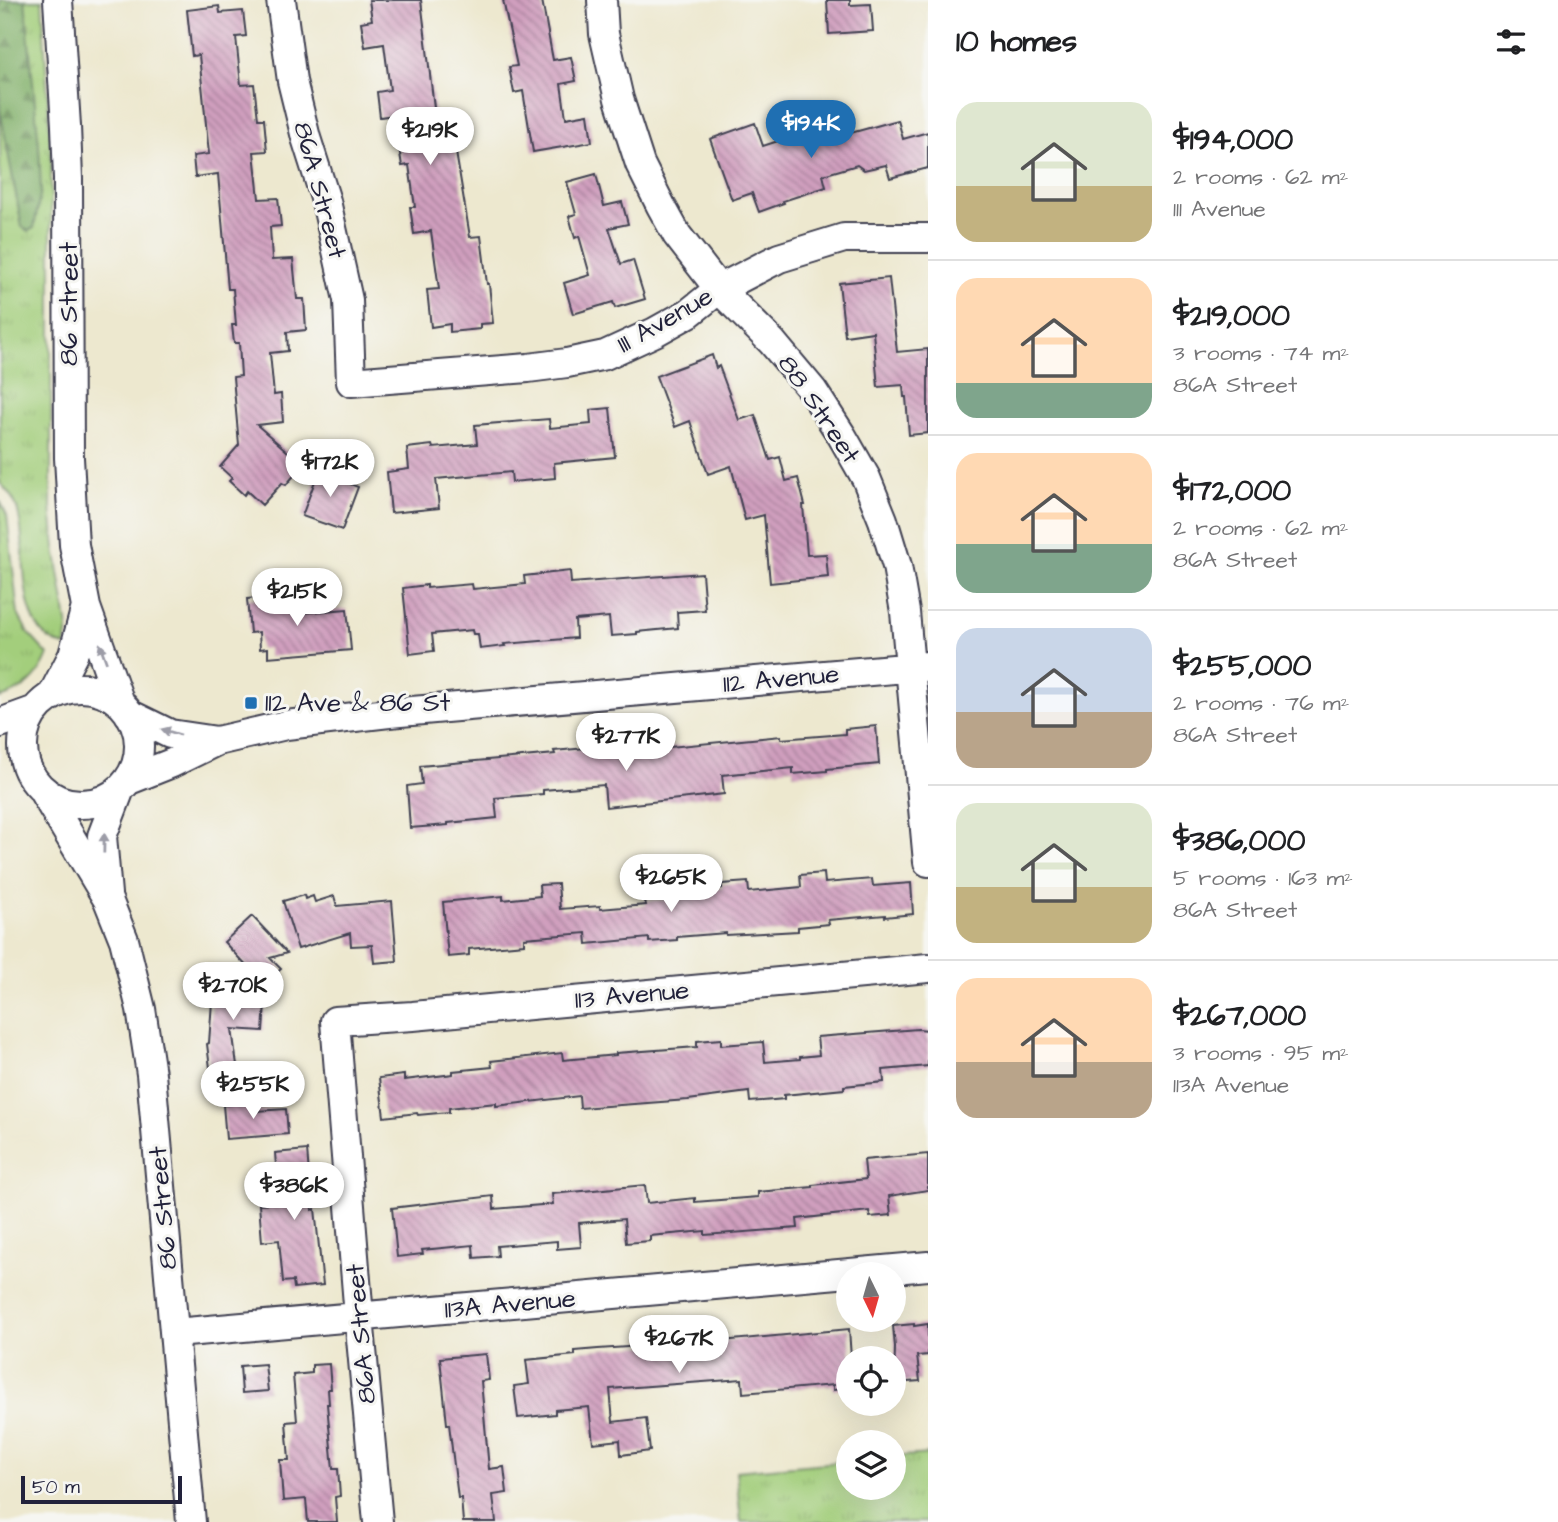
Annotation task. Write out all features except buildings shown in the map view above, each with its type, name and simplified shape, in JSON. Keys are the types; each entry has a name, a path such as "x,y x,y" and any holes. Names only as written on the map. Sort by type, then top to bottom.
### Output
{"street":[{"name":"86 Street","path":"58,0 68,179 70,505 74,545 86,607 124,707"},
{"name":"86A Street","path":"281,0 292,81 326,201 348,300 351,382"},
{"name":"88 Street","path":"602,0 604,33 611,69 630,136 640,164 677,235 719,289 772,342 813,391 866,478 883,520 897,566 919,667 928,862"},
{"name":"111 Avenue","path":"351,382 528,368 605,355 655,332 689,313 719,289 779,258 844,238 928,237"},
{"name":"86 Street","path":"43,704 73,655 86,607"},
{"name":"112 Avenue","path":"124,785 217,741 286,725 350,717 919,667"},
{"path":"0,723 71,689 88,688 105,691 124,707 136,732 138,747 136,763 124,785 102,799 82,803 63,801 36,782 0,764"},
{"path":"36,782 23,745 26,729 43,704"},
{"name":"112 Avenue","path":"124,707 170,734 217,741"},
{"name":"86 Street","path":"36,782 108,900 124,940 141,1009 151,1074 191,1522"},
{"name":"86 Street","path":"108,900 102,836 124,785"},
{"name":"113 Avenue","path":"335,1021 928,968"},
{"name":"86A Street","path":"335,1021 378,1522"},
{"name":"113A Avenue","path":"175,1333 928,1266"}],"green space":[{"path":"0,0 42,0 51,153 51,508 68,628 65,646 48,638 36,624 29,606 16,505 0,483"},
{"path":"0,0 25,0 41,190 34,228 28,231 22,227 0,110"},
{"path":"0,501 7,515 18,614 28,633 48,655 40,671 29,683 0,698"},
{"path":"928,1454 928,1522 741,1522 736,1471 836,1462 836,1500 906,1500 906,1456"}],"place":[{"name":"112 Ave & 86 St","path":"251,703"}]}
